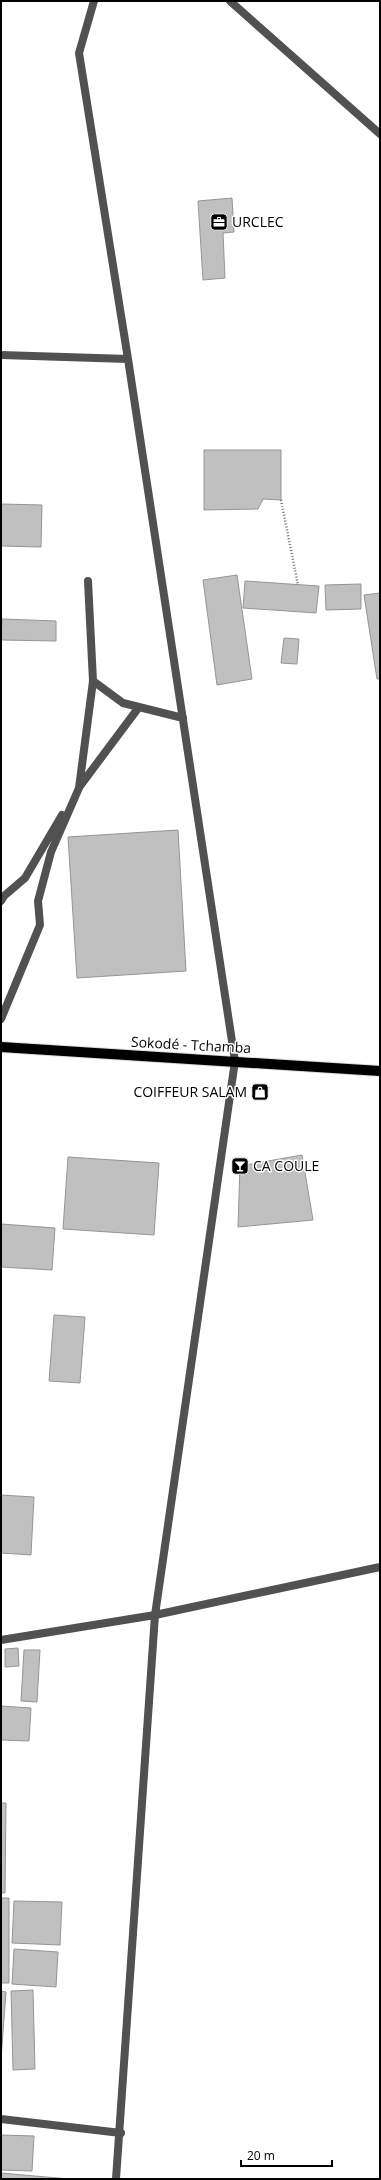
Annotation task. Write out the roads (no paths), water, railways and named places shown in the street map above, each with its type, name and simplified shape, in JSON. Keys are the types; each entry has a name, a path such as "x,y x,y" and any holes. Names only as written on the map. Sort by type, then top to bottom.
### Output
{"main road":[{"name":"Sokodé - Tchamba","path":"1,1047 380,1070"}],"street":[{"path":"94,1 79,53 128,359 235,1062 154,1615 116,2179"},
{"path":"230,1 380,134"},
{"path":"1,355 128,359"},
{"path":"1,1019 40,925 38,901 51,852 79,788 93,681 88,581"},
{"path":"93,681 122,703 183,718"},
{"path":"1,901 4,896 25,878 79,788 139,707"},
{"path":"1,1640 154,1615 380,1567"},
{"path":"1,2119 120,2132"}],"place":[{"name":"URCLEC","path":"219,222"},
{"name":"COIFFEUR SALAM","path":"260,1092"},
{"name":"CA COULE","path":"240,1166"}]}
